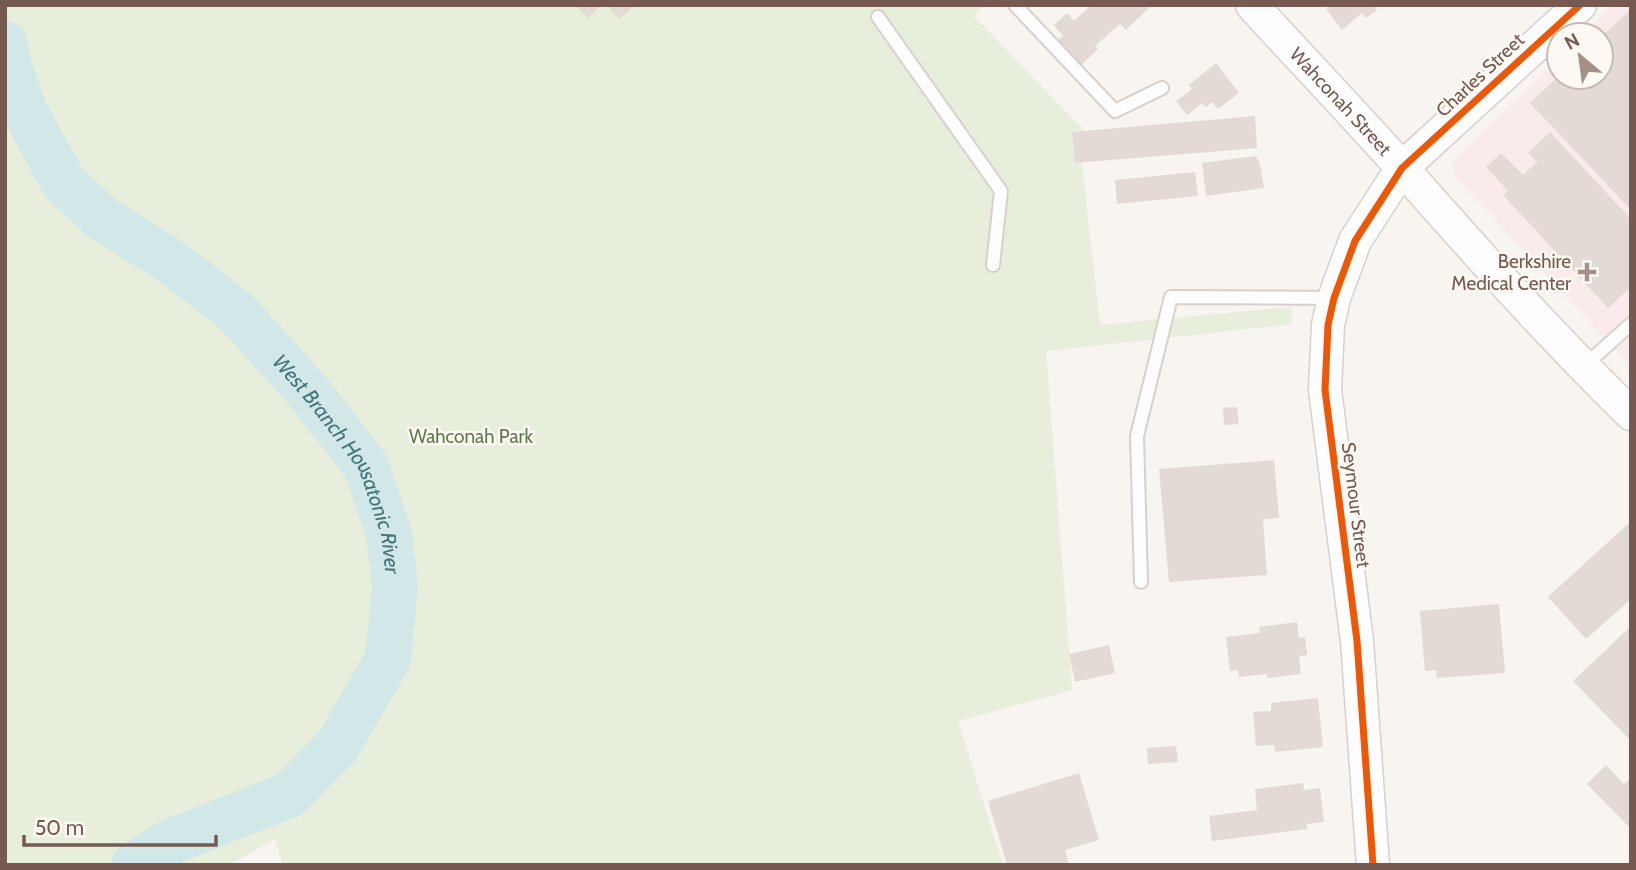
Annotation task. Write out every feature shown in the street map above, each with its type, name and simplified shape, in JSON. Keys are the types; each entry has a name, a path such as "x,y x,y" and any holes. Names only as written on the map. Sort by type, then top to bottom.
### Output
{"street":[{"name":"Wahconah Street","path":"1252,5 1480,257 1583,368 1631,414"},
{"name":"Charles Street","path":"1402,168 1580,5"},
{"name":"Seymour Street","path":"1373,865 1357,641 1325,390 1328,325 1334,298 1355,241 1402,168"}],"lane":[{"path":"1015,5 1115,111 1162,88"},
{"path":"878,17 1001,191 993,265"},
{"path":"1142,582 1137,436 1171,297 1334,298"},
{"path":"1583,368 1631,324"}],"shaded area":[{"name":"Berkshire Medical Center","path":"1613,5 1631,5 1631,367 1456,177 1451,163 1545,72 1545,91 1615,91 1615,21 1597,21"}],"green space":[{"name":"Wahconah Park","path":"5,5 985,5 974,16 1087,134 1079,136 1100,325 1291,307 1292,324 1046,351 1072,690 958,721 1003,865 283,865 275,839 229,865 5,865"}],"building":[{"path":"574,5 602,5 588,18"},
{"path":"607,5 635,5 619,19"},
{"path":"1091,5 1152,5 1126,30 1120,24 1095,46 1098,49 1080,66 1057,41 1063,36 1054,25 1067,13 1074,21"},
{"path":"1331,5 1373,5 1377,10 1366,18 1362,13 1342,30 1326,9"},
{"path":"1631,9 1631,210 1530,103 1545,89 1615,91 1615,24"},
{"path":"1216,63 1239,93 1218,109 1212,102 1206,107 1202,103 1187,115 1176,101 1192,89 1189,85"},
{"path":"1255,116 1257,148 1075,163 1072,132"},
{"path":"1550,132 1631,219 1631,287 1608,308 1503,195 1508,191 1486,167 1501,153 1523,175 1537,162 1528,153"},
{"path":"1256,156 1264,188 1206,196 1202,163"},
{"path":"1195,172 1198,196 1117,204 1115,180"},
{"path":"1237,407 1239,424 1224,425 1223,408"},
{"path":"1274,460 1279,518 1263,519 1267,575 1169,582 1159,469"},
{"path":"1631,521 1631,599 1586,639 1548,597"},
{"path":"1499,604 1505,673 1437,678 1436,670 1425,671 1420,611"},
{"path":"1297,622 1299,638 1305,637 1307,655 1299,656 1301,674 1267,678 1267,674 1239,677 1238,670 1230,671 1226,637 1260,633 1259,627"},
{"path":"1631,626 1631,741 1573,681"},
{"path":"1109,645 1115,673 1075,682 1069,654"},
{"path":"1318,698 1323,747 1275,752 1274,745 1256,746 1253,712 1271,711 1271,703"},
{"path":"1176,746 1178,762 1148,764 1147,748"},
{"path":"1606,765 1624,784 1631,778 1631,829 1587,784"},
{"path":"1079,773 1099,840 1065,850 1069,865 1007,865 988,801"},
{"path":"1303,783 1304,790 1320,788 1324,822 1307,824 1307,829 1212,841 1209,816 1257,810 1255,789"}],"waterway":[{"name":"West Branch Housatonic River","path":"5,44 6,57 24,110 64,183 103,219 172,262 236,312 306,389 366,466 389,534 395,586 388,659 338,745 289,795 170,842 134,865"}],"cycle path":[{"path":"1373,865 1357,641 1325,390 1328,325 1334,298 1355,241 1402,168 1580,5"}],"place":[{"name":"Berkshire Medical Center","path":"1587,272"}]}
